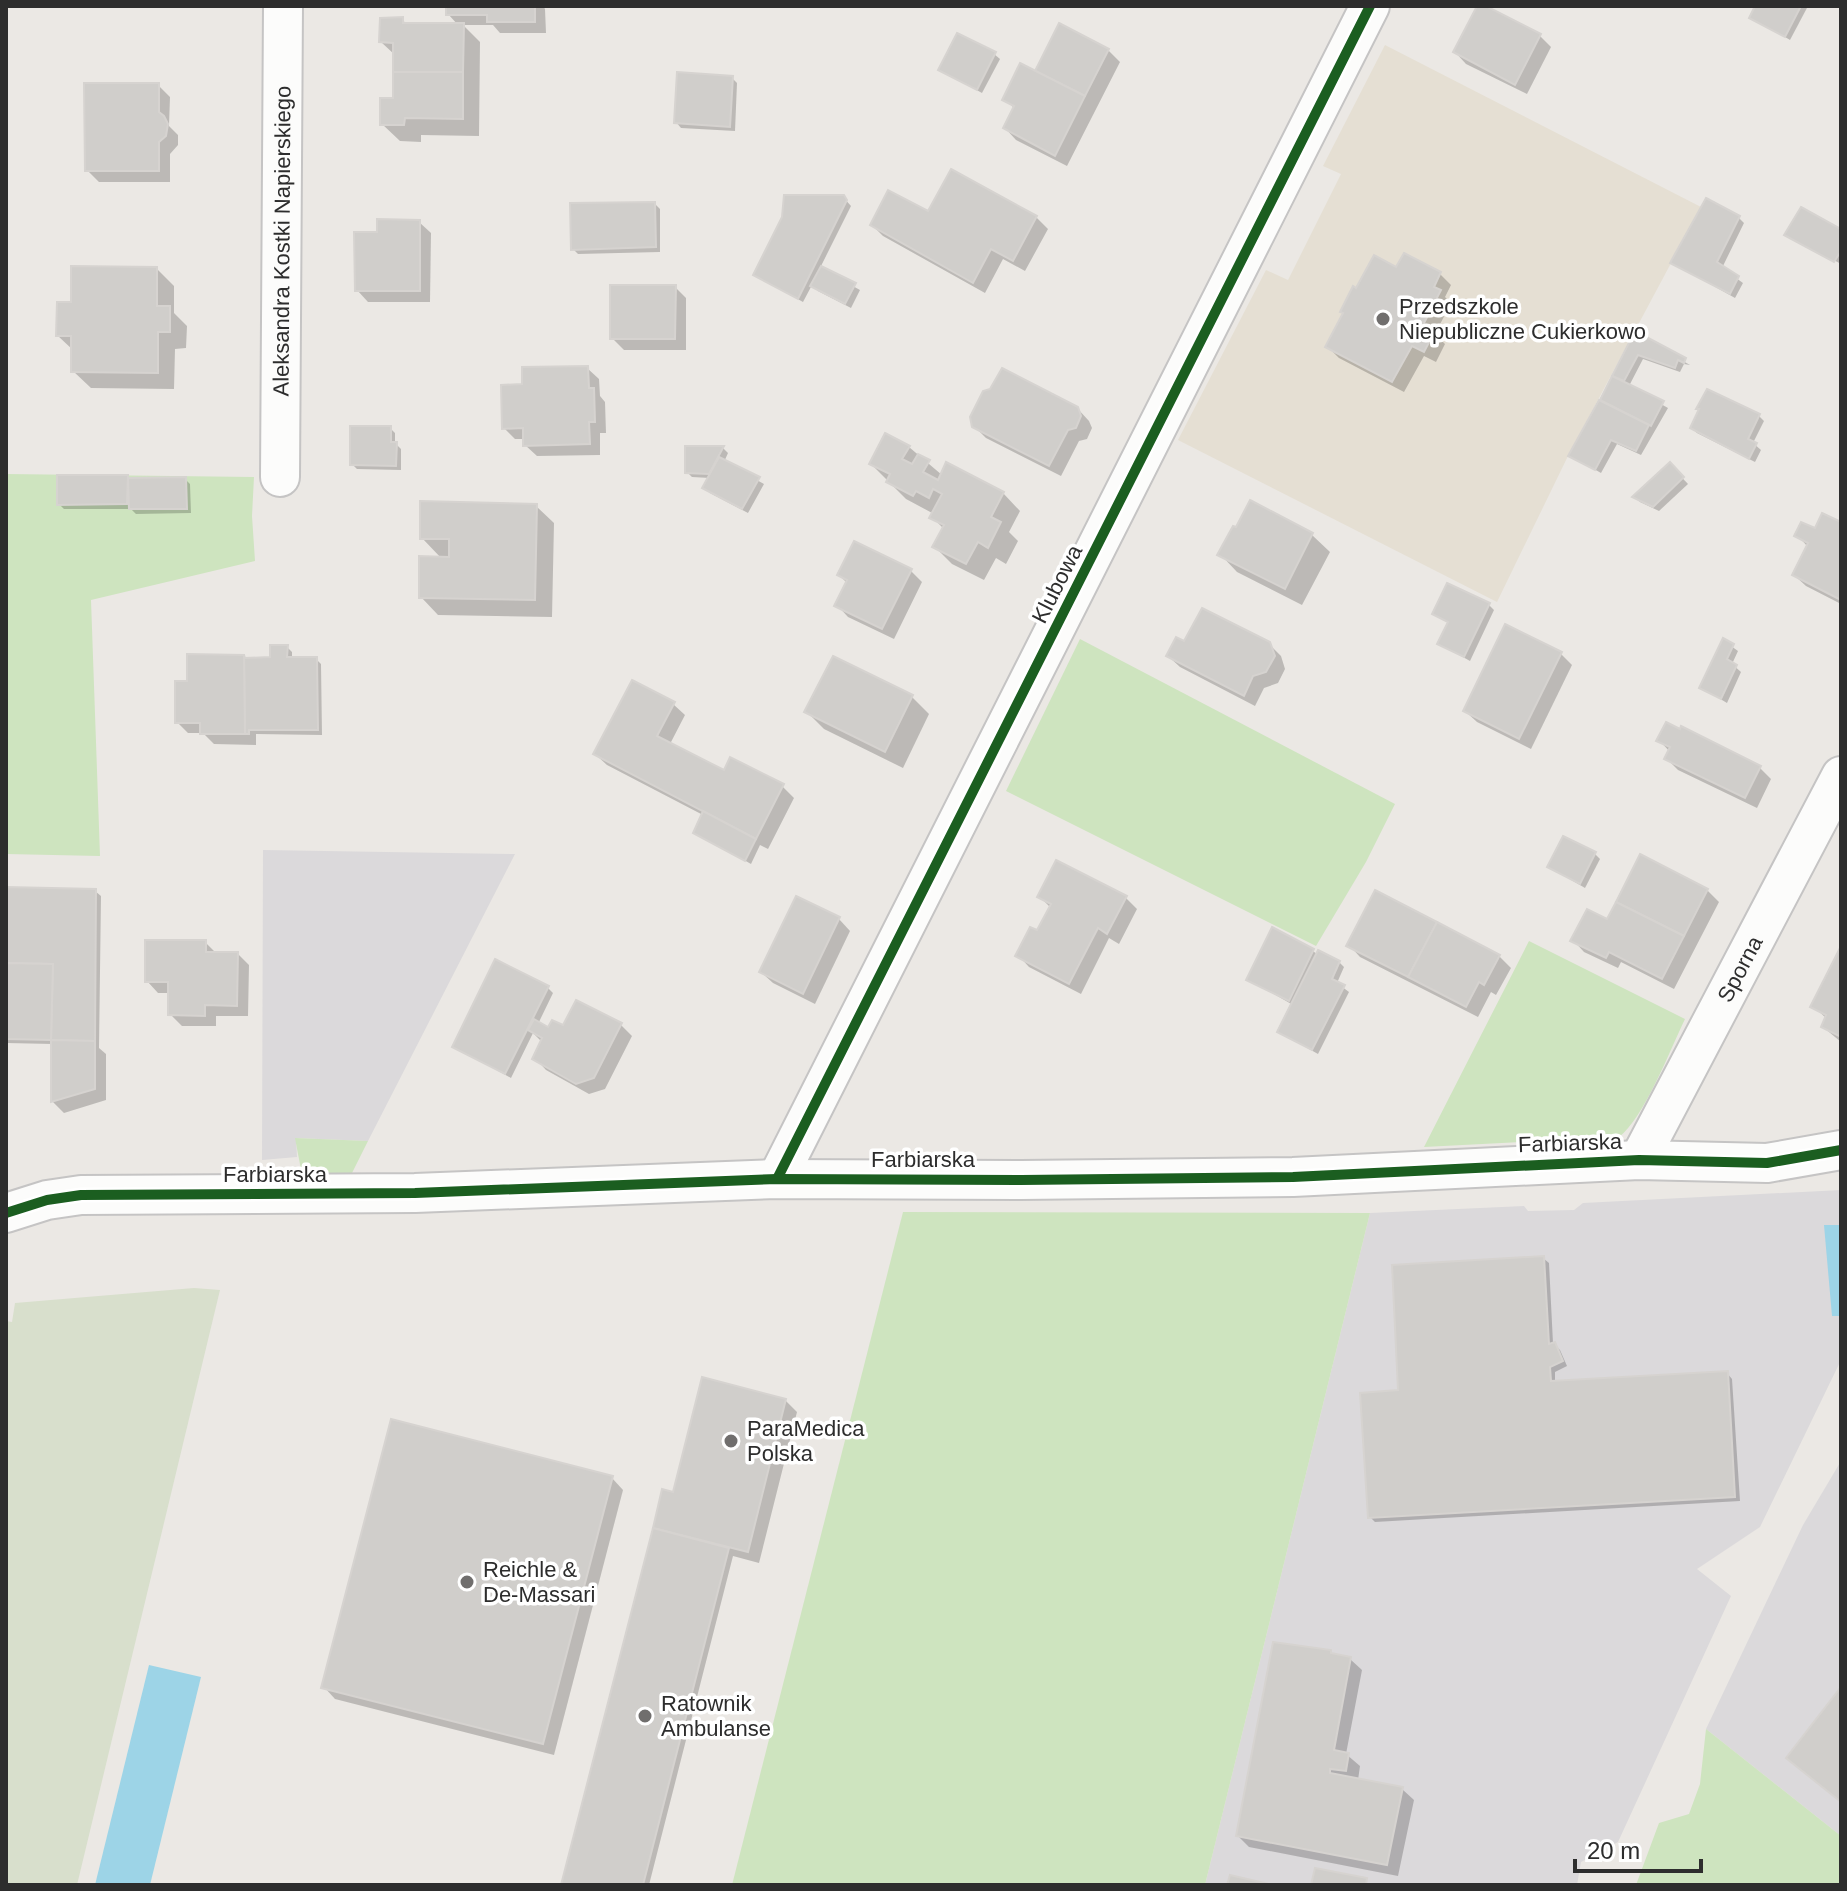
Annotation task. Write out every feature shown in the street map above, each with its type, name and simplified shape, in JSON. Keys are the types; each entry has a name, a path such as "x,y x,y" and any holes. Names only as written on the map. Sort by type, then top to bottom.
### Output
{"street":[{"name":"Aleksandra Kostki Napierskiego","path":"280,477 283,6"},
{"name":"Klubowa","path":"777,1179 1370,6"},
{"name":"Sporna","path":"1639,1160 1841,776"},
{"name":"Farbiarska","path":"6,1213 47,1200 81,1195 415,1193 777,1179 1293,1177 1639,1160 1767,1163 1841,1150"}],"shaded area":[{"path":"1385,45 1701,207 1568,456 1497,602 1178,440 1266,270 1288,280 1341,174 1323,166"},
{"path":"263,850 515,854 368,1141 296,1138 297,1157 262,1160"},
{"path":"1841,1190 1841,1360 1760,1527 1697,1569 1731,1596 1618,1842 1581,1862 1577,1885 1205,1885 1370,1213 1524,1206 1528,1211 1574,1210 1583,1203"},
{"path":"1841,1461 1841,1836 1706,1729 1803,1525"}],"green space":[{"path":"6,474 254,477 252,516 255,561 91,600 100,856 6,854"},
{"path":"1080,639 1395,804 1366,862 1316,946 1006,791"},
{"path":"1529,941 1685,1019 1656,1082 1638,1115 1619,1137 1424,1147"},
{"path":"295,1138 368,1141 351,1175 302,1175"},
{"path":"903,1212 1370,1213 1205,1885 732,1885"},
{"path":"194,1288 220,1290 77,1885 6,1885 6,1321 12,1322 15,1303"},
{"path":"1706,1729 1841,1836 1841,1885 1636,1885 1659,1823 1689,1814 1700,1784"}],"water":[{"path":"1824,1225 1841,1225 1841,1316 1832,1316"},
{"path":"149,1665 201,1677 150,1885 95,1885"}],"building":[{"path":"446,6 535,6 535,22 487,22 487,15 446,15"},
{"path":"1477,6 1486,6 1541,34 1515,85 1453,52"},
{"path":"1755,6 1801,6 1785,37 1749,18"},
{"path":"403,17 403,23 464,23 463,72 393,72 393,43 379,42 380,18"},
{"path":"1059,23 1109,49 1085,96 1035,71"},
{"path":"957,33 996,52 977,90 938,70"},
{"path":"1020,63 1085,96 1055,156 1003,128 1014,106 1002,100"},
{"path":"393,72 463,72 463,119 405,118 404,125 380,125 380,98 393,98"},
{"path":"677,72 733,76 730,127 674,123"},
{"path":"84,83 159,83 159,112 168,124 166,136 159,142 159,171 85,171"},
{"path":"951,169 1037,216 1013,261 991,249 973,283 870,225 888,190 928,211"},
{"path":"784,195 844,195 847,200 798,299 753,275 782,217"},
{"path":"1706,198 1740,216 1717,262 1739,276 1730,294 1670,263"},
{"path":"655,202 656,247 571,250 570,203"},
{"path":"1801,207 1841,229 1841,251 1834,262 1784,235"},
{"path":"377,219 420,220 420,291 355,291 354,232 377,232"},
{"name":"Przedszkole Niepubliczne Cukierkowo","path":"1404,253 1441,272 1434,287 1441,290 1423,325 1435,331 1424,352 1412,346 1392,382 1325,347 1353,286 1356,288 1374,255 1396,267"},
{"path":"71,266 157,267 157,306 170,306 170,332 158,332 158,373 71,372 71,336 56,336 57,302 71,302"},
{"path":"821,266 856,283 845,304 810,286"},
{"path":"610,285 676,285 675,339 610,339"},
{"path":"1635,331 1686,358 1684,363 1678,360 1675,368 1638,355 1624,381 1612,376"},
{"path":"588,366 589,388 594,388 595,422 589,422 590,444 523,446 523,428 502,429 501,385 522,384 522,367"},
{"path":"1002,368 1078,407 1081,416 1076,428 1068,430 1049,466 972,427 970,417 983,391 990,389"},
{"path":"1612,376 1664,401 1651,426 1600,400"},
{"path":"1707,389 1760,414 1748,439 1757,443 1749,459 1690,428"},
{"path":"1599,400 1649,425 1636,451 1611,440 1595,470 1568,456"},
{"path":"350,426 391,426 391,442 397,442 396,466 350,465"},
{"path":"885,433 910,446 902,459 912,464 918,454 930,460 923,472 938,480 946,462 1004,492 991,517 1001,522 988,548 978,542 966,564 932,547 944,525 929,518 942,494 933,489 929,498 916,491 913,496 886,482 890,474 869,464"},
{"path":"685,446 724,446 709,474 685,473"},
{"path":"719,457 760,477 742,509 702,488"},
{"path":"1670,462 1684,477 1653,507 1632,497"},
{"path":"57,475 128,475 127,504 57,505"},
{"path":"186,477 187,509 129,509 128,478"},
{"path":"1250,500 1313,533 1285,589 1217,555"},
{"path":"420,501 537,504 535,600 419,598 419,556 449,557 449,539 420,539"},
{"path":"1822,513 1841,522 1841,600 1792,575 1808,543 1794,536 1801,522 1815,528"},
{"path":"854,541 912,569 882,629 834,606 847,580 837,575"},
{"path":"1447,583 1490,603 1464,657 1437,644 1448,622 1432,614"},
{"path":"1202,608 1270,642 1275,656 1266,672 1253,676 1244,696 1166,656 1176,637 1184,641"},
{"path":"1505,624 1562,652 1519,739 1463,711"},
{"path":"1723,638 1734,644 1727,659 1737,665 1721,699 1699,688"},
{"path":"270,645 288,645 287,657 317,657 318,730 249,730 249,734 245,734 244,655 245,658 270,657"},
{"path":"187,654 244,655 245,734 200,734 200,723 175,723 175,681 187,681"},
{"path":"833,656 913,695 885,752 804,712"},
{"path":"632,680 675,702 657,736 724,770 730,757 784,784 756,839 593,754"},
{"path":"1666,722 1680,729 1681,726 1761,766 1745,798 1664,759 1670,747 1656,741"},
{"path":"703,811 756,839 745,861 693,833"},
{"path":"1563,836 1596,852 1580,884 1547,867"},
{"path":"1640,854 1708,889 1684,936 1616,902"},
{"path":"1056,860 1127,896 1107,934 1098,928 1069,984 1015,956 1030,927 1037,930 1051,904 1037,897"},
{"path":"6,887 96,889 95,1041 51,1040 53,964 6,963"},
{"path":"1375,890 1437,922 1408,977 1346,946"},
{"path":"796,896 840,917 803,994 759,972"},
{"path":"1616,902 1684,936 1662,979 1609,952 1606,958 1570,941 1587,909 1607,919"},
{"path":"1437,922 1500,955 1484,985 1479,982 1466,1007 1408,977"},
{"path":"1272,927 1314,949 1289,1001 1246,980"},
{"path":"145,940 206,940 206,952 238,952 237,1006 205,1005 205,1016 168,1015 168,982 145,982"},
{"path":"1841,946 1841,1037 1821,1027 1826,1015 1810,1007"},
{"path":"1318,950 1340,961 1332,979 1345,985 1312,1050 1277,1032"},
{"path":"495,959 549,986 505,1074 452,1047"},
{"path":"6,963 53,964 51,1040 6,1039"},
{"path":"576,1000 622,1023 594,1078 576,1084 532,1059 542,1038 528,1030 534,1019 548,1027 552,1020 563,1025"},
{"path":"51,1040 95,1041 95,1089 51,1102"},
{"path":"1544,1256 1549,1344 1555,1342 1563,1361 1550,1367 1551,1381 1728,1371 1735,1497 1368,1518 1360,1393 1398,1390 1392,1265"},
{"path":"702,1377 786,1399 748,1552 653,1528 662,1489 673,1492"},
{"name":"Reichle & De-Massari","path":"391,1419 613,1476 543,1744 321,1688"},
{"name":"Ratownik Ambulanse","path":"653,1528 729,1548 643,1885 561,1885"},
{"path":"1273,1642 1331,1650 1331,1653 1351,1657 1334,1750 1349,1753 1346,1771 1330,1769 1330,1773 1403,1787 1387,1865 1236,1836"},
{"path":"1841,1687 1841,1802 1786,1758"},
{"path":"1315,1868 1367,1878 1366,1885 1311,1885"},
{"path":"1230,1875 1273,1885 1227,1885"}],"cycle path":[{"path":"777,1179 1370,6"},
{"path":"6,1213 47,1200 81,1195 415,1193 777,1179 1293,1177 1639,1160 1767,1163 1841,1150"}],"place":[{"name":"Przedszkole Niepubliczne Cukierkowo","path":"1383,319"},
{"name":"ParaMedica Polska","path":"731,1441"},
{"name":"Reichle & De-Massari","path":"467,1582"},
{"name":"Ratownik Ambulanse","path":"645,1716"}]}
